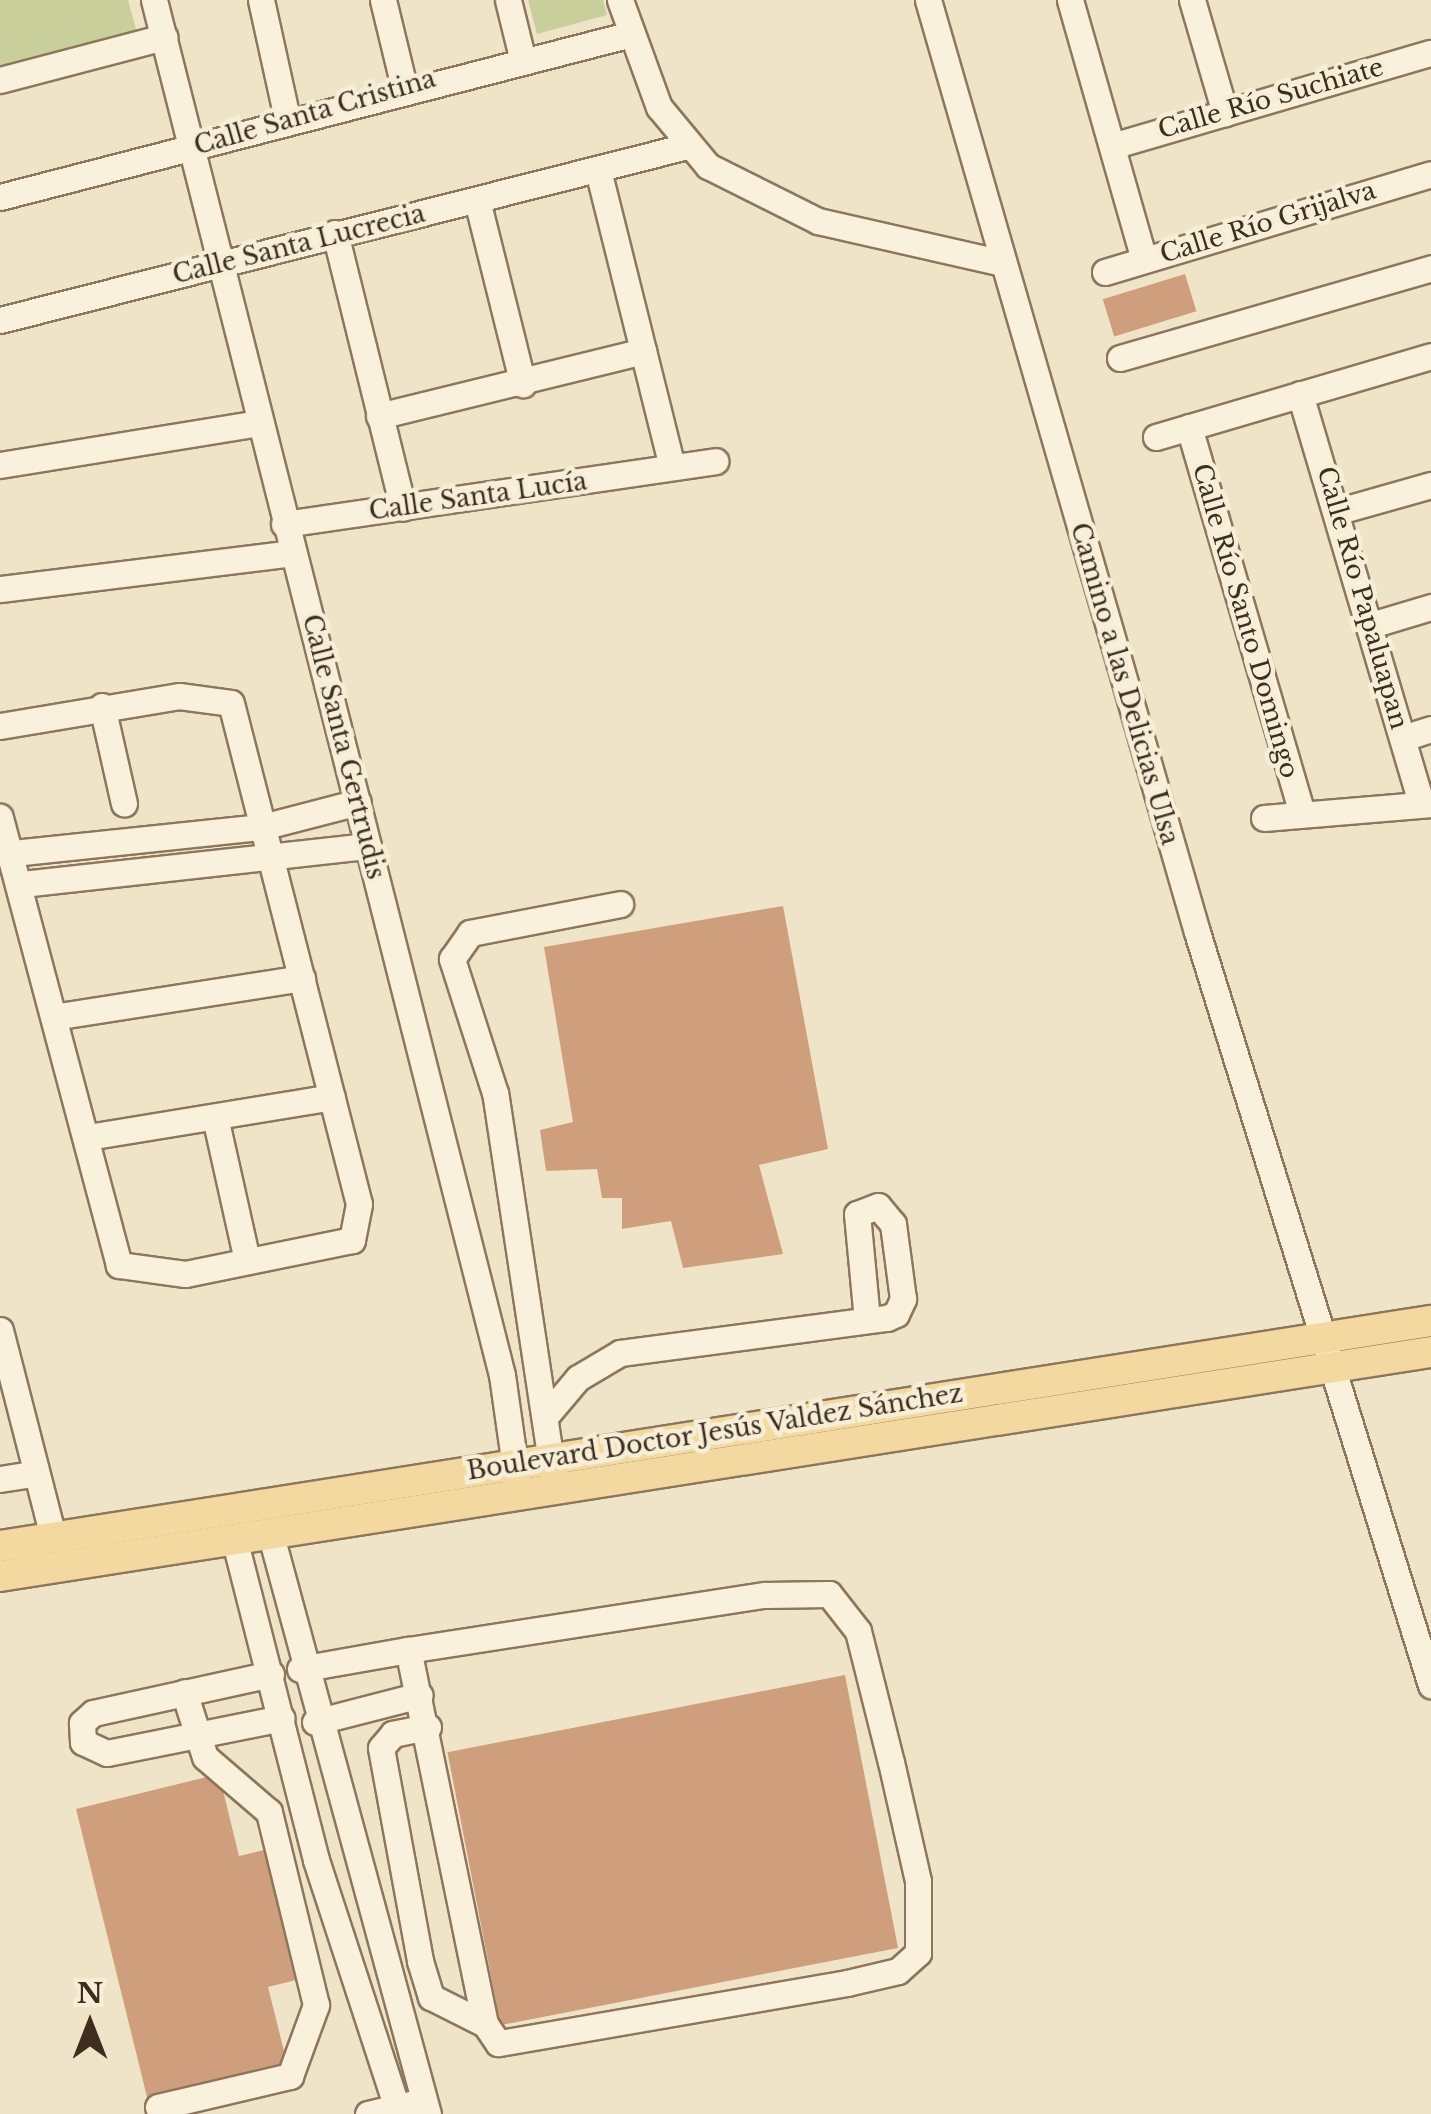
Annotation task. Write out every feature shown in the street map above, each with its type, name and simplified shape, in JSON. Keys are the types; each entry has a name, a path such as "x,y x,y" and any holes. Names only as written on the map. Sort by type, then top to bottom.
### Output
{"main road":[{"name":"Boulevard Doctor Jesús Valdez Sánchez","path":"0,1576 555,1490 1324,1352 1431,1321"},
{"name":"Boulevard Doctor Jesús Valdez Sánchez","path":"0,1545 516,1464 1324,1352 1431,1352"}],"street":[{"name":"Calle Santa Gertrudis","path":"154,0 225,264 284,524 502,1375 518,1496"},
{"path":"260,0 287,118"},
{"path":"383,0 404,87"},
{"path":"508,0 522,57"},
{"path":"620,0 659,107 687,146 792,212 998,262"},
{"name":"Camino a las Delicias Ulsa","path":"928,0 998,262 1324,1352 1431,1686"},
{"path":"1070,0 1144,260"},
{"path":"1194,1 1225,112"},
{"name":"Calle Santa Cristina","path":"0,197 404,87 631,34"},
{"path":"0,80 164,37"},
{"name":"Calle Río Suchiate","path":"1112,146 1431,53"},
{"name":"Calle Santa Lucrecia","path":"0,320 687,146"},
{"path":"598,170 672,466"},
{"name":"Calle Río Grijalva","path":"1105,272 1431,174"},
{"path":"477,200 523,384"},
{"path":"335,233 403,508"},
{"path":"1120,358 1431,268"},
{"path":"380,416 523,384 643,351"},
{"path":"1156,437 1431,356"},
{"name":"Calle Río Papaluapan","path":"1300,394 1426,804"},
{"path":"0,465 260,422"},
{"name":"Calle Río Santo Domingo","path":"1189,428 1302,814"},
{"name":"Calle Santa Lucía","path":"284,524 715,461"},
{"path":"1339,511 1431,485"},
{"path":"0,589 293,553"},
{"path":"1371,625 1431,607"},
{"path":"0,817 60,1016 111,1250 130,1273 150,1276 346,1244 359,1204 262,826 238,715 213,694 102,706 6,724"},
{"path":"102,706 124,804"},
{"path":"1403,738 1431,730"},
{"path":"12,853 262,826 358,802"},
{"path":"1264,818 1426,804"},
{"path":"22,884 368,846"},
{"path":"555,1490 495,1093 452,959 470,932 620,904"},
{"path":"60,1016 302,978"},
{"path":"88,1137 332,1097"},
{"path":"215,1117 247,1260"},
{"path":"546,1417 578,1378 620,1353 868,1320"},
{"path":"0,1330 53,1536"},
{"path":"0,1478 36,1472"},
{"path":"270,1532 300,1669 426,2107 368,2114"},
{"path":"234,1538 316,1860 399,2111"},
{"path":"300,1669 765,1595 829,1594 858,1631 918,1881 918,1953 898,1971 503,2045 486,2024 432,1996 420,1961 380,1748 393,1734 428,1727"},
{"path":"408,1650 428,1727 486,2024"},
{"path":"271,1674 92,1713 82,1723 84,1742 107,1754 282,1718"},
{"path":"158,2107 277,2084 302,2061 315,2022 312,1972 269,1812 194,1736 184,1692"},
{"path":"315,1722 420,1695"},
{"path":"316,1860 350,1852"}],"green space":[{"path":"0,0 128,0 138,36 0,71"},
{"path":"528,0 603,0 607,15 537,34"}],"building":[{"path":"1185,274 1196,311 1114,336 1103,299"},
{"path":"783,906 828,1149 759,1165 783,1254 683,1268 671,1221 622,1229 622,1198 602,1198 597,1169 546,1171 540,1130 573,1122 544,947"},
{"path":"845,1675 898,1948 500,2025 447,1752"},
{"path":"219,1774 239,1856 268,1849 300,1979 268,1987 288,2067 148,2101 76,1809"}]}
